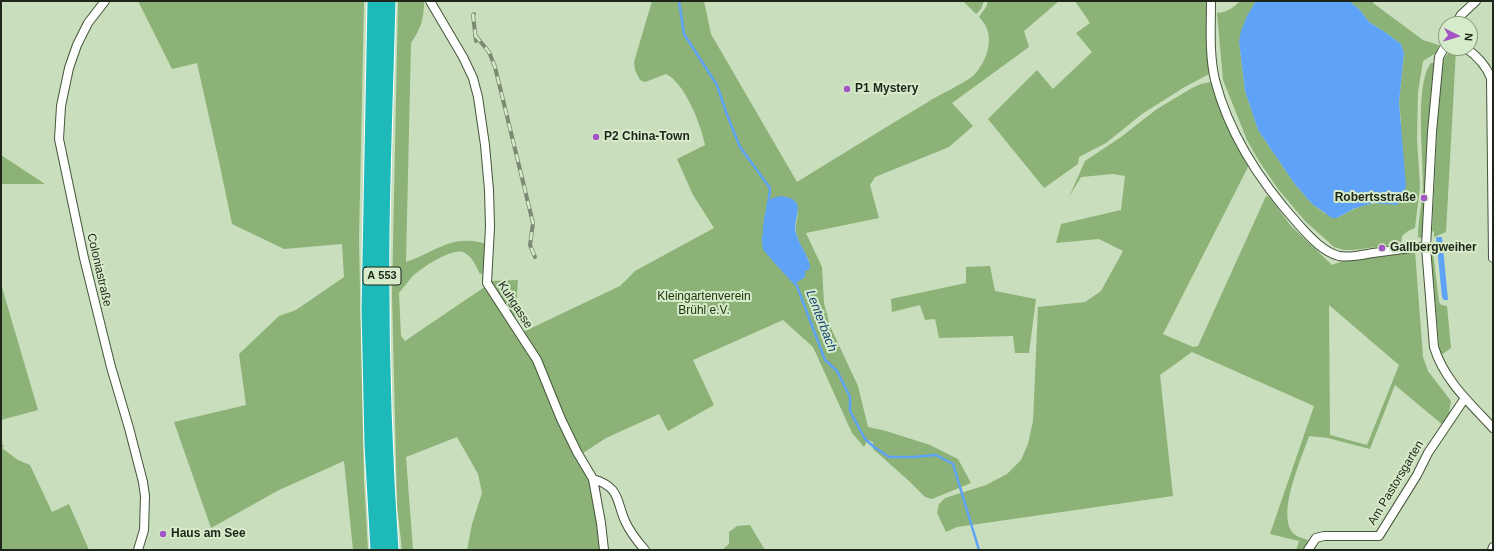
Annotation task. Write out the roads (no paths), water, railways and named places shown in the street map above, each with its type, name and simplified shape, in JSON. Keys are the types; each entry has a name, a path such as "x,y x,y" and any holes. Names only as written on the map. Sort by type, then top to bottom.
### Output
{"highway":[{"name":"A 553","path":"375,1 369,310 372,445 378,550"},
{"name":"A 553","path":"388,1 382,233 382,357 387,490 391,550"}],"street":[{"name":"Coloniastraße","path":"105,1 88,23 77,45 69,68 61,106 59,139 84,258 111,367 129,428 145,496 144,530 138,550"},
{"name":"Kuhgasse","path":"430,1 463,57 473,78 478,97 485,145 489,190 490,227 486,283 537,360 560,416 577,452 593,479"},
{"path":"1211,1 1213,64 1220,96 1229,120 1250,160 1272,194 1287,212 1315,242 1328,252 1340,256 1353,256 1426,247"},
{"path":"1460,16 1476,1"},
{"path":"1439,56 1432,132 1426,247 1434,347 1444,372 1465,398 1493,428"},
{"path":"1475,56 1487,69 1491,78 1493,258"},
{"name":"Am Pastorsgarten","path":"1308,550 1316,538 1324,536 1379,536 1418,475 1428,453 1465,398"},
{"path":"593,479 604,550"},
{"path":"593,479 609,486 615,492 627,526 645,550"}],"water":[{"name":"Gallbergweiher","path":"1256,1 1349,1 1360,10 1369,22 1401,44 1404,53 1399,102 1406,186 1402,199 1397,205 1373,203 1353,209 1337,218 1332,218 1312,204 1294,183 1258,130 1245,91 1239,41 1247,16"},
{"path":"781,196 790,198 795,201 797,205 798,210 795,227 796,233 810,266 809,270 805,271 805,277 796,283 774,262 764,249 763,245 766,209 772,198"},
{"path":"1436,237 1442,237 1448,300 1444,300 1442,297"}],"waterway":[{"name":"Lenterbach","path":"679,1 684,34 717,85 740,147 770,188 764,232"},
{"name":"Lenterbach","path":"763,237 764,249 797,286 825,360 837,371 850,397 850,411 865,439 889,457 936,455 953,464 979,550"}],"railway":[{"path":"474,14 476,41"},
{"path":"475,35 489,52 495,67 533,223 530,245 535,257"}],"place":[{"name":"P1 Mystery","path":"847,89"},
{"name":"P2 China-Town","path":"596,137"},
{"name":"Robertsstraße","path":"1424,198"},
{"name":"Gallbergweiher","path":"1382,248"},
{"name":"Haus am See","path":"163,534"}],"park label":[{"name":"Kleingartenverein Brühl e.V.","path":"704,304"}]}
